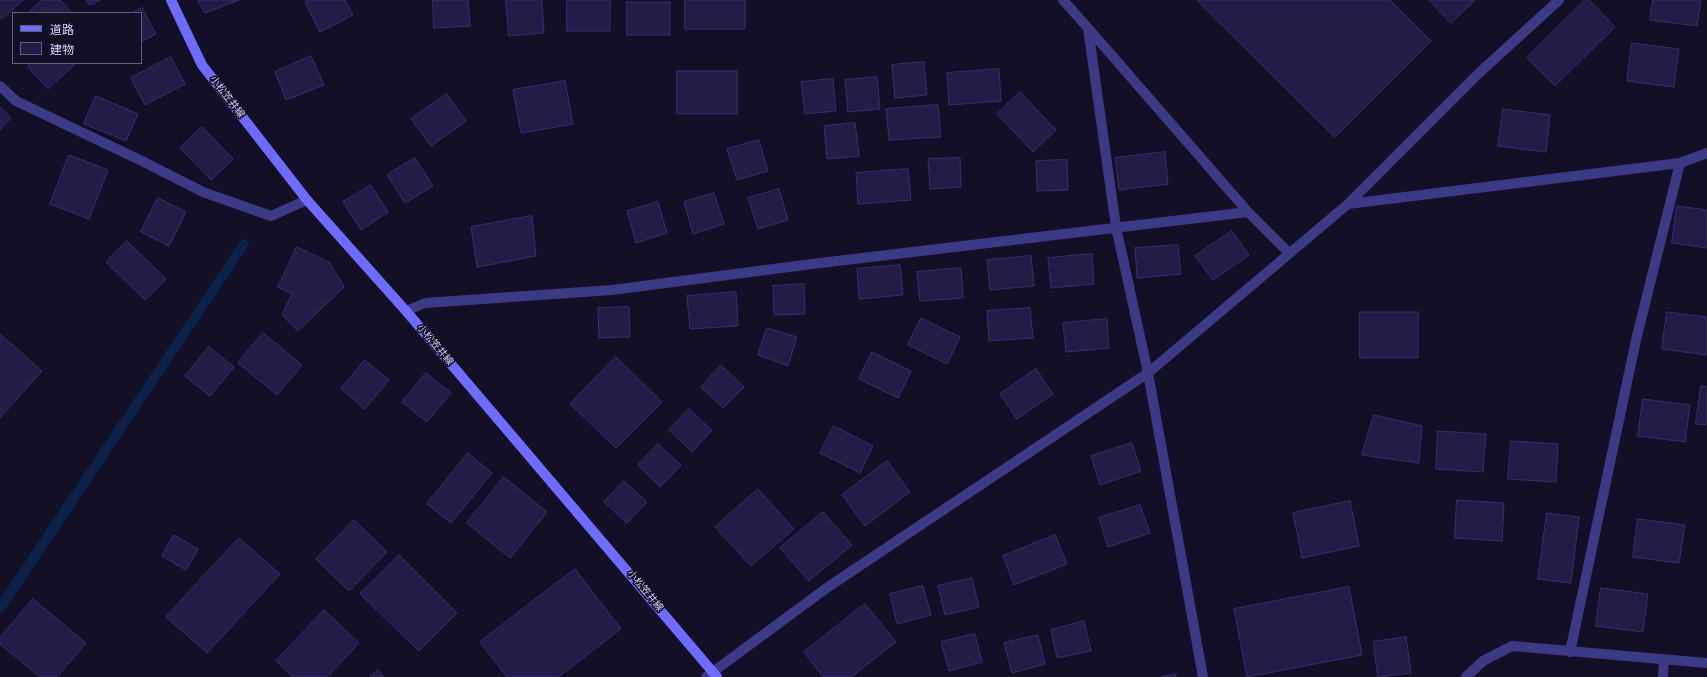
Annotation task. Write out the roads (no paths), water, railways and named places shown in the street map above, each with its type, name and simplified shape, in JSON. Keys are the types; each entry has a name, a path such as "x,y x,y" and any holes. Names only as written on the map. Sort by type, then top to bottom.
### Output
{"main road":[{"name":"小松笠井線","path":"171,0 202,65 307,200 406,311 712,675"}],"street":[{"path":"1063,0 1248,212 1289,253"},
{"path":"712,675 828,587 1148,373 1348,204 1478,74 1559,0"},
{"path":"1088,28 1116,227 1148,373 1203,677"},
{"path":"0,86 16,101 203,192 271,216 307,200"},
{"path":"1348,204 1680,163 1707,153"},
{"path":"1570,652 1636,340 1680,163"},
{"path":"406,311 425,303 612,290 820,263 1248,212"},
{"path":"1466,677 1484,661 1512,646 1707,663"},
{"path":"1663,677 1664,660"}],"waterway":[{"path":"0,608 244,244"}]}
